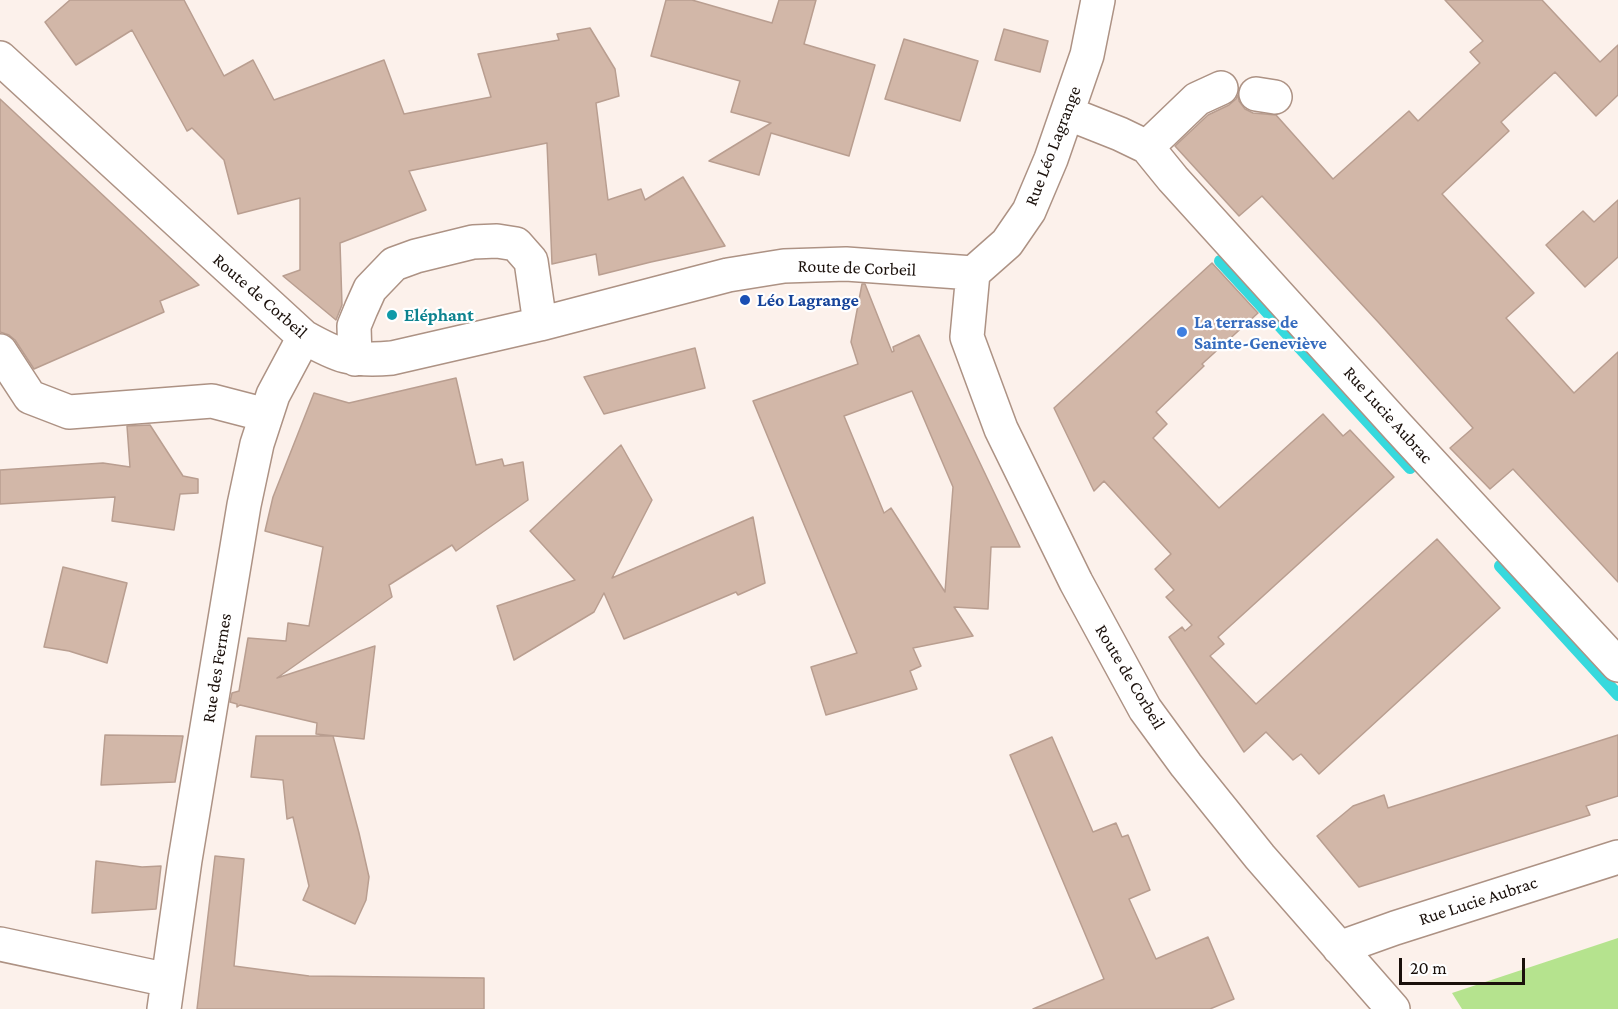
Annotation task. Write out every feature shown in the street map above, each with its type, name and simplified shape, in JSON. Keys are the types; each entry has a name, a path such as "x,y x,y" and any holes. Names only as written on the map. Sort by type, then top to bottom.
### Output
{"street":[{"name":"Rue Léo Lagrange","path":"973,273 1007,243 1029,211 1051,159 1087,54 1098,0"},
{"name":"Route de Corbeil","path":"0,58 304,337 331,352 355,359 392,358 540,324 728,275 784,266 846,264 973,273 967,337 978,371 1001,429 1076,582 1145,709 1186,765 1260,857 1393,1009"},
{"path":"1147,147 1197,99 1221,88"},
{"name":"Rue Lucie Aubrac","path":"1067,113 1147,147 1173,179 1406,436 1618,665"},
{"path":"355,359 354,326 370,289 394,264 416,256 473,242 497,241 516,244 531,261 540,324"},
{"name":"Rue des Fermes","path":"166,994 185,860 244,505 257,444 273,395 304,337"},
{"path":"0,351 30,397 69,412 212,402 266,415"},
{"name":"Rue Lucie Aubrac","path":"1339,948 1618,857"},
{"path":"0,944 166,994"}],"green space":[{"path":"1618,938 1618,1009 1462,1009 1452,993"}],"building":[{"path":"70,0 184,0 224,76 253,60 274,100 384,60 404,114 491,97 478,54 559,40 557,34 590,28 615,69 619,96 596,103 608,200 641,189 645,200 683,177 725,246 599,275 596,254 552,264 547,143 409,171 426,210 340,243 342,305 336,320 283,276 300,270 300,198 238,214 224,160 192,128 187,131 132,30 76,65 45,22"},
{"path":"666,0 692,0 772,23 779,0 816,0 804,44 875,65 849,156 771,133 759,175 709,161 771,123 731,112 740,81 651,56"},
{"path":"1445,0 1542,0 1600,62 1618,45 1618,95 1596,116 1555,72 1501,122 1509,131 1442,194 1534,293 1506,318 1574,393 1618,352 1618,582 1513,469 1490,489 1450,448 1473,428 1262,196 1239,216 1175,146 1208,115 1229,105 1238,95 1245,109 1253,113 1276,115 1333,179 1409,111 1418,121 1480,63 1470,52 1483,41"},
{"path":"1004,29 1048,41 1040,72 995,60"},
{"path":"904,39 978,61 960,121 885,99"},
{"path":"0,99 199,285 160,301 164,312 34,369 15,340 0,332"},
{"path":"1618,200 1618,257 1585,287 1546,245 1583,211 1594,222"},
{"path":"1212,263 1258,313 1202,364 1204,366 1156,412 1167,424 1153,438 1219,508 1323,414 1343,436 1350,430 1394,477 1218,637 1224,644 1210,656 1256,704 1437,539 1500,608 1319,774 1301,754 1293,760 1266,732 1244,752 1169,637 1182,627 1185,631 1192,625 1166,597 1174,590 1155,569 1171,554 1104,481 1094,491 1054,408"},
{"path":"862,284 865,284 892,352 893,347 919,335 1020,547 991,547 988,609 954,607 973,636 913,648 921,666 910,671 917,689 826,715 811,667 857,653 753,401 858,364 851,342","holes":["912,391 953,487 945,592 891,508 884,513 844,416"]},
{"path":"695,348 705,388 604,414 584,377"},
{"path":"456,378 476,465 502,459 504,466 523,462 528,500 456,551 452,545 389,585 392,597 277,678 375,646 364,739 316,734 317,723 240,705 237,707 237,704 230,702 232,693 239,691 248,638 286,641 288,623 309,626 323,547 265,531 273,497 314,393 349,403"},
{"path":"150,425 183,476 198,479 198,493 180,494 174,530 112,521 115,497 0,504 0,470 103,463 130,467 127,426"},
{"path":"621,445 652,500 612,578 753,517 765,583 738,595 736,592 624,639 604,593 594,612 514,660 497,606 575,580 530,531"},
{"path":"63,567 127,583 107,663 69,651 44,647"},
{"path":"105,735 183,736 175,782 101,785"},
{"path":"1618,735 1618,796 1586,806 1590,815 1359,887 1317,836 1353,806 1384,795 1388,808"},
{"path":"256,736 333,736 369,877 366,900 355,924 303,900 309,886 293,817 287,819 283,780 251,777"},
{"path":"1052,737 1093,832 1116,823 1122,837 1128,835 1150,890 1129,899 1156,959 1208,937 1234,999 1210,1009 1033,1009 1104,979 1010,755"},
{"path":"215,856 244,859 234,966 309,976 484,978 484,1009 197,1009"},
{"path":"96,861 142,867 161,866 156,909 92,913"}],"waterway":[{"path":"1220,261 1410,468"},
{"path":"1500,566 1618,695"}],"place":[{"name":"Léo Lagrange","path":"745,300"},
{"name":"Eléphant","path":"392,315"},
{"name":"La terrasse de Sainte-Geneviève","path":"1182,332"}]}
